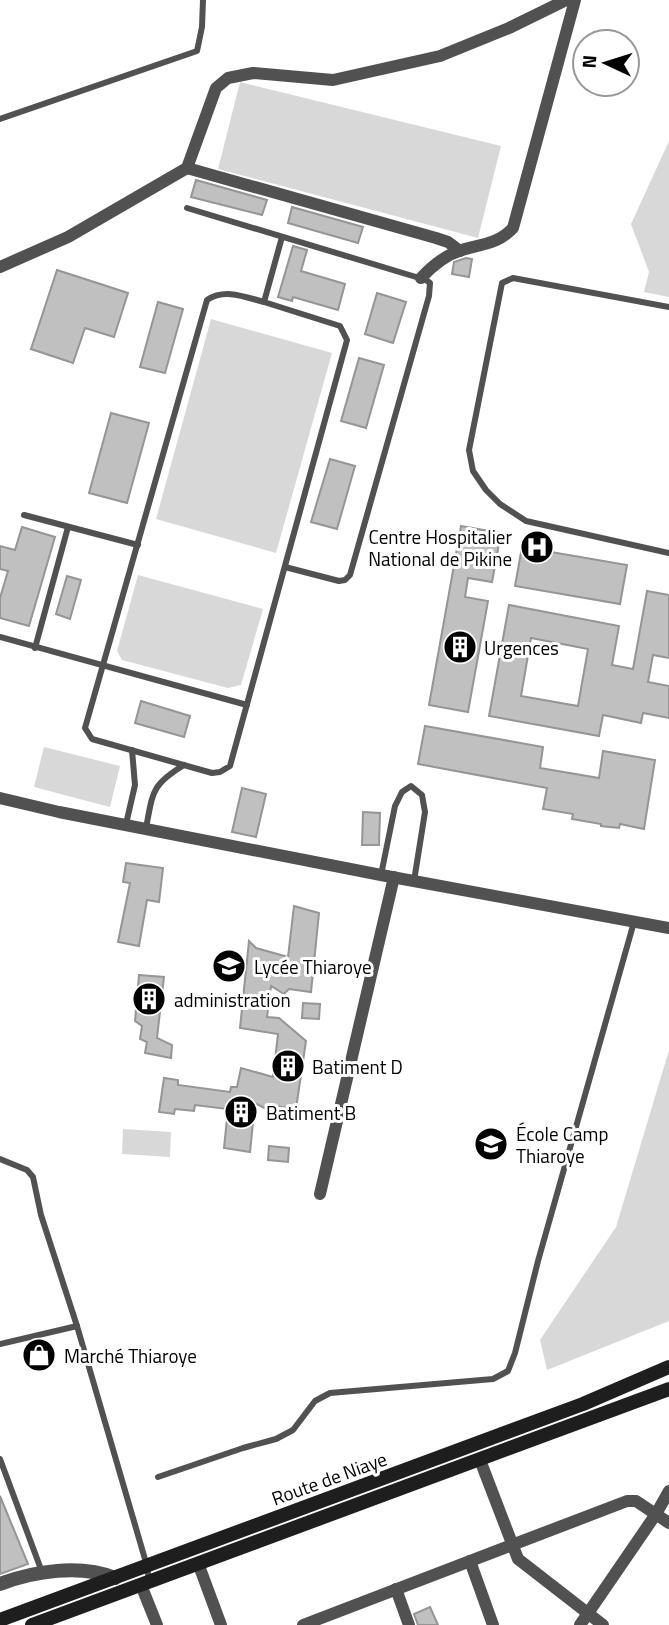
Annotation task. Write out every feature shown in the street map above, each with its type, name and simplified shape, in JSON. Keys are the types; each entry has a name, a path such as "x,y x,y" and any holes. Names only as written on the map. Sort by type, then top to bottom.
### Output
{"main road":[{"name":"Route de Niaye","path":"32,1625 180,1562 570,1409 669,1367"},
{"name":"Route de Niaye","path":"180,1562 198,1563 214,1549 480,1460 669,1389"},
{"name":"Route de Niaye","path":"0,1620 115,1578 146,1578"}],"street":[{"path":"0,267 68,237 187,168 216,88 228,78 253,73 333,79 440,56 566,0"},
{"path":"421,278 434,264 460,251 493,243 513,228 575,0"},
{"path":"187,168 436,238 448,242 460,251"},
{"path":"0,798 388,876 669,928"},
{"path":"320,1194 388,876"},
{"path":"480,1460 521,1562 584,1620 603,1625"},
{"path":"584,1620 669,1491"},
{"path":"303,1625 336,1619 396,1589 630,1500 669,1523"},
{"path":"470,1561 493,1625"},
{"path":"198,1563 221,1625"},
{"path":"0,1584 42,1573 74,1571 100,1572 115,1578"},
{"path":"146,1578 157,1625"},
{"path":"396,1589 409,1625"}],"lane":[{"path":"0,118 197,51 204,0"},
{"path":"187,208 421,278 430,283 429,296 350,575 340,581 285,567"},
{"path":"264,302 282,237"},
{"path":"669,307 513,278 502,283 469,450 472,471 486,490 500,504 526,521 669,552"},
{"path":"227,293 264,302 340,326 347,340 230,766 212,774 92,739 85,729 207,300 227,293"},
{"path":"24,514 138,545"},
{"path":"35,648 68,527"},
{"path":"0,637 247,705"},
{"path":"125,824 135,785 132,750"},
{"path":"146,828 157,784 184,765"},
{"path":"388,876 395,806 402,792 411,786 422,795 425,812 414,881"},
{"path":"158,1477 276,1439 293,1430 315,1401 330,1393 493,1379 508,1371 516,1353 535,1271 634,922"},
{"path":"0,1159 27,1170 33,1177 41,1215 77,1326 146,1578"},
{"path":"0,1344 77,1326"},
{"path":"0,1459 42,1573"}],"shaded area":[{"path":"240,82 501,146 478,238 218,169"},
{"path":"669,141 669,297 644,292 649,272 631,224"},
{"path":"211,319 332,353 276,553 156,519"},
{"path":"138,575 263,609 241,685 228,688 122,660 117,651"},
{"path":"44,747 120,766 110,807 34,787"},
{"path":"669,1050 669,1321 547,1370 540,1340 616,1227"},
{"path":"123,1129 171,1132 170,1157 122,1154"}],"building":[{"path":"196,180 267,200 262,215 191,197"},
{"path":"292,207 363,227 358,243 288,223"},
{"path":"293,246 307,250 301,271 345,284 338,310 293,297 292,301 278,297"},
{"path":"472,259 469,277 452,274 454,262"},
{"path":"57,270 128,293 114,337 85,328 73,363 31,349"},
{"path":"377,293 406,302 393,343 365,334"},
{"path":"158,302 183,309 165,373 140,367"},
{"path":"359,358 384,365 366,428 341,421"},
{"path":"111,413 149,423 127,503 89,493"},
{"path":"330,459 355,466 337,529 311,522"},
{"name":"Urgences","path":"461,526 501,533 492,582 468,578 465,597 488,601 468,712 429,705"},
{"path":"22,527 55,537 29,626 0,618 0,598 8,571 0,569 0,546 15,550"},
{"path":"522,547 627,565 620,604 515,586"},
{"path":"67,576 81,580 70,619 56,614"},
{"path":"647,591 669,595 669,658 653,655 648,682 669,686 669,718 643,713 641,723 603,715 599,736 489,716 509,605 619,626 612,665 633,669","holes":["531,638 588,649 578,706 521,696"]},
{"path":"141,701 190,716 184,737 135,723"},
{"path":"425,726 543,747 540,768 599,778 603,751 655,760 644,829 620,824 619,828 601,826 572,819 573,814 543,809 547,788 418,764"},
{"path":"242,788 266,794 256,837 232,832"},
{"path":"363,812 380,813 379,845 362,845"},
{"path":"126,863 163,868 159,902 147,900 139,946 118,942 130,883 123,882"},
{"path":"294,906 319,913 311,992 289,989 284,994 271,986 267,1017 279,1018 306,1041 296,1109 275,1106 270,1111 255,1103 250,1152 224,1148 228,1109 195,1105 194,1111 175,1109 174,1114 159,1112 164,1078 178,1080 178,1085 230,1092 231,1087 237,1087 241,1068 273,1077 278,1034 240,1028 249,941 256,948 288,957"},
{"name":"administration","path":"139,975 164,977 157,1038 172,1045 171,1058 145,1053 147,1042 140,1039 142,1026 135,1021"},
{"path":"303,1003 320,1004 319,1019 302,1018"},
{"path":"269,1146 289,1148 288,1162 268,1160"},
{"path":"0,1496 28,1564 0,1574"},
{"path":"430,1607 438,1625 418,1625 414,1614"}],"place":[{"name":"Centre Hospitalier National de Pikine","path":"537,547"},
{"name":"Urgences","path":"460,647"},
{"name":"Lycée Thiaroye","path":"229,966"},
{"name":"administration","path":"149,999"},
{"name":"Batiment D","path":"288,1066"},
{"name":"Batiment B","path":"241,1112"},
{"name":"École Camp Thiaroye","path":"491,1144"},
{"name":"Marché Thiaroye","path":"39,1355"}]}
